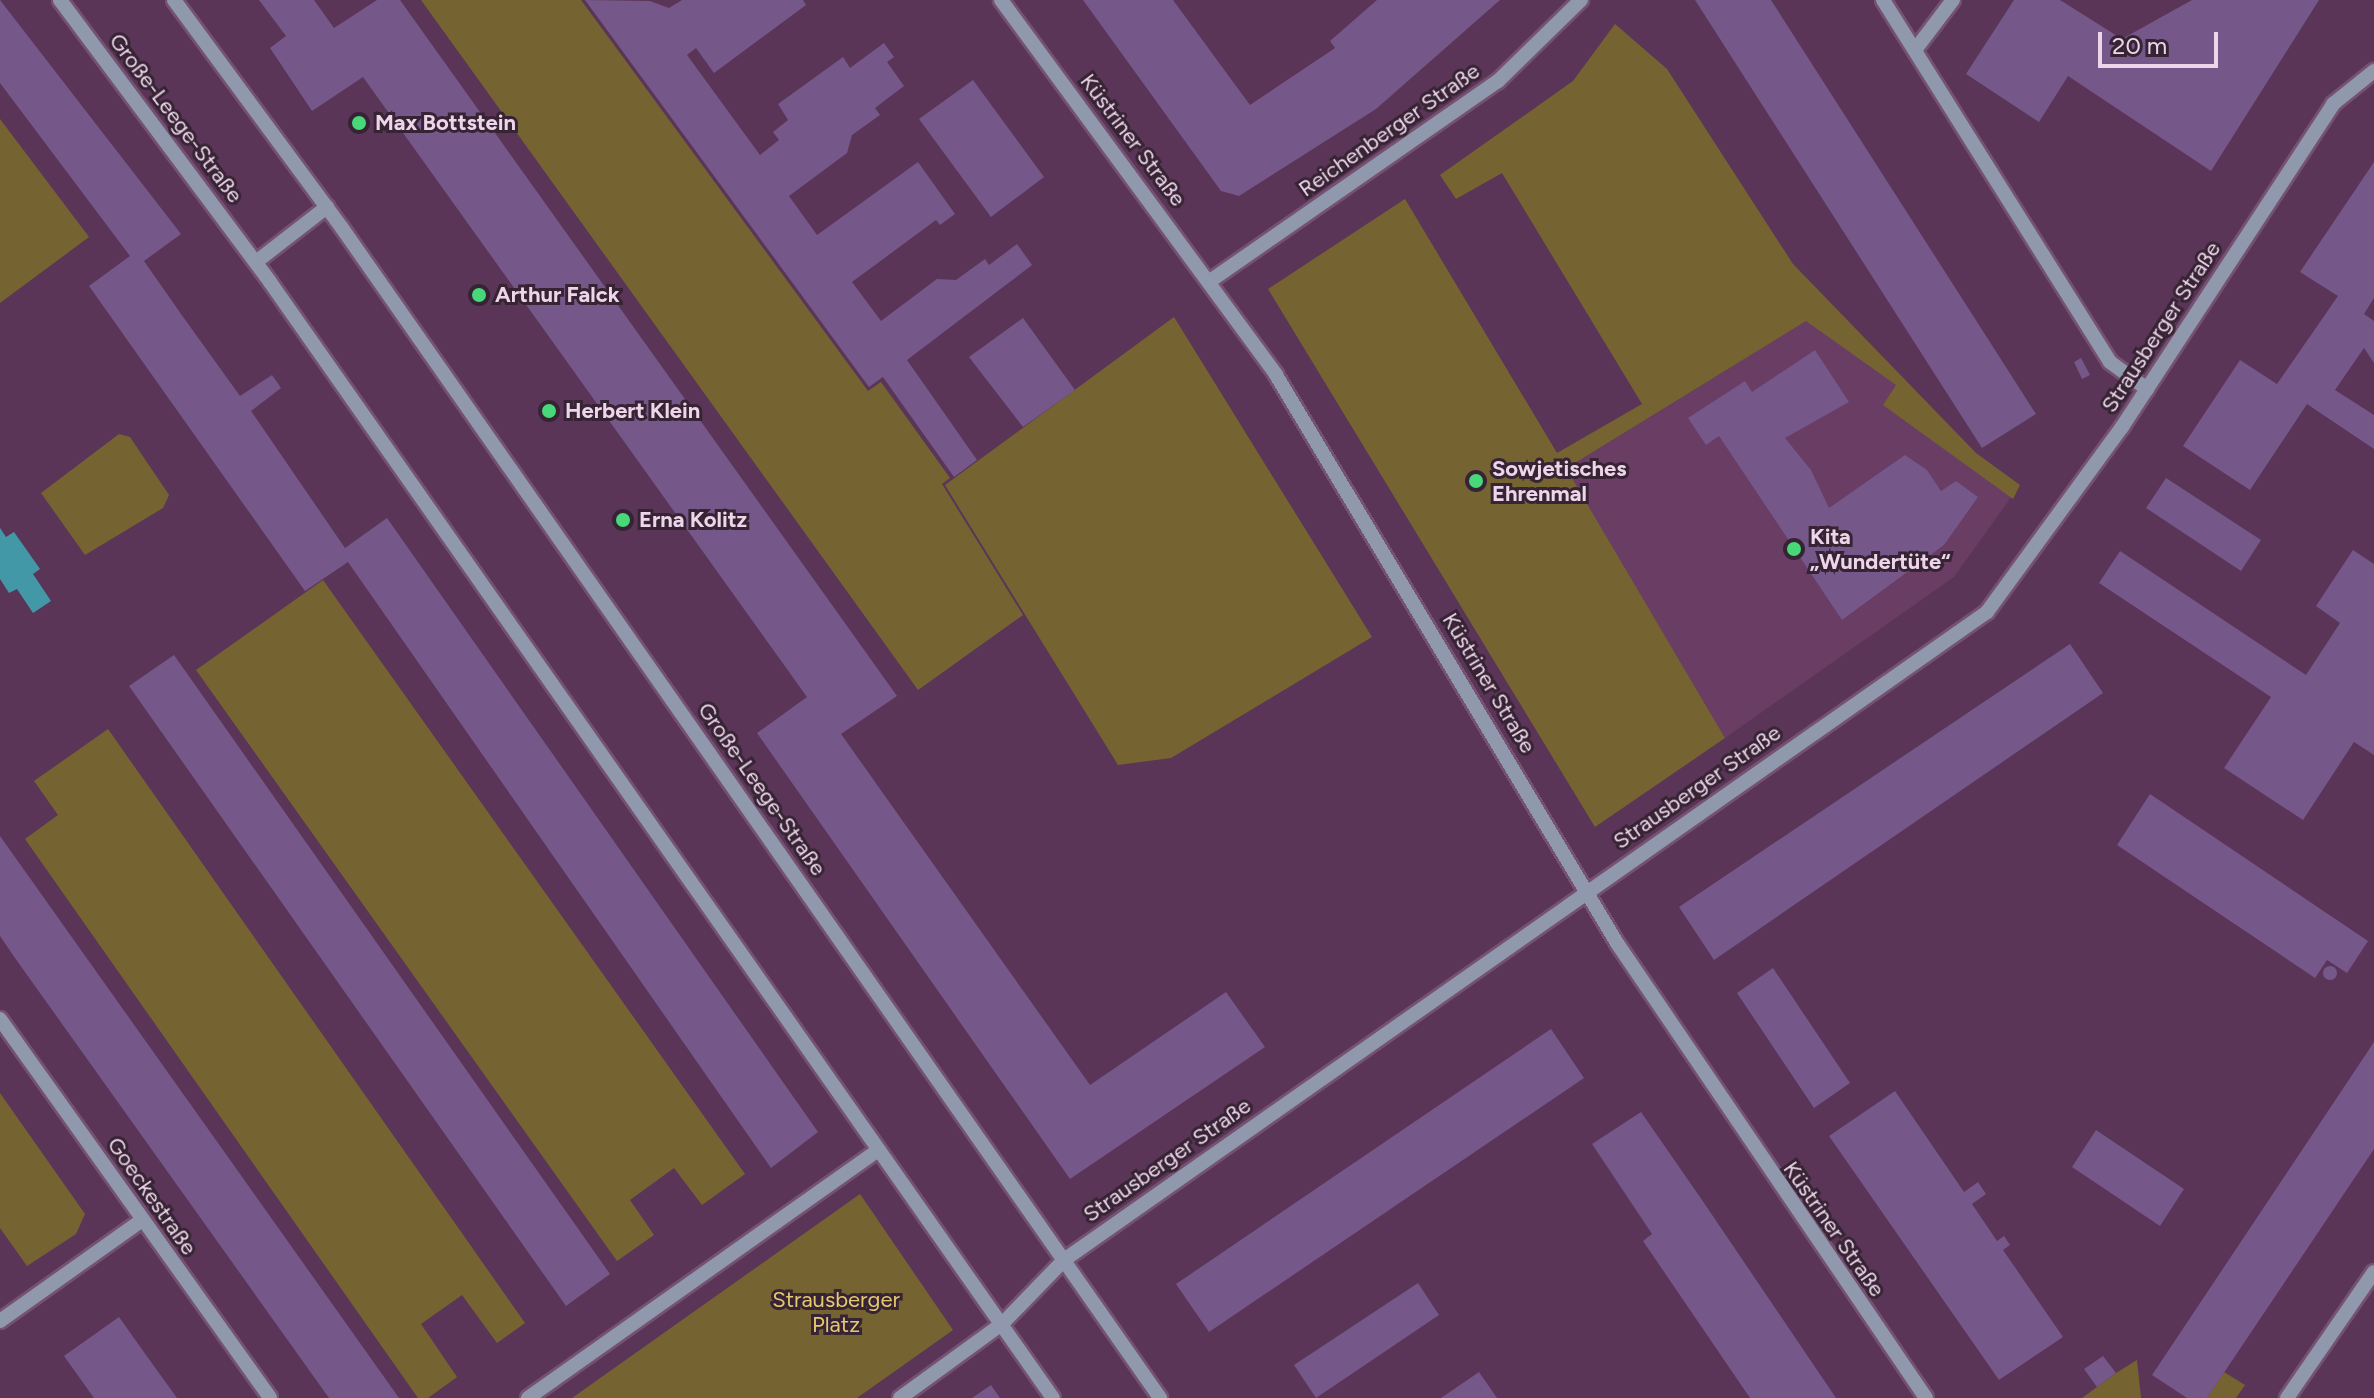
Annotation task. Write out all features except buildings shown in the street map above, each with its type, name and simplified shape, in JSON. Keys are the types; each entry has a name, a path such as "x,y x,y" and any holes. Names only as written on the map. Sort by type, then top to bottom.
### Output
{"street":[{"name":"Große-Leege-Straße","path":"60,0 256,262 1053,1398"},
{"name":"Große-Leege-Straße","path":"174,0 327,207 1160,1398"},
{"name":"Küstriner Straße","path":"1001,0 1276,375 1586,894 1757,1157 1926,1398"},
{"name":"Reichenberger Straße","path":"1210,281 1498,81 1543,44 1581,0"},
{"path":"1883,0 2110,362 2147,389"},
{"path":"1915,50 1953,0"},
{"name":"Strausberger Straße","path":"900,1398 1002,1324 1064,1260 1987,612 2147,389 2333,104 2374,71"},
{"path":"256,262 327,207"},
{"name":"Goeckestraße","path":"0,1019 270,1398"},
{"path":"528,1398 878,1150"},
{"path":"0,1321 142,1220"},
{"path":"2287,1398 2374,1272"}],"shaded area":[{"name":"Kita „Wundertüte“","path":"1807,320 1897,384 2012,496 1954,577 1725,738 1566,469"},
{"path":"0,528 6,537 14,532 40,569 33,574 51,601 33,613 17,589 9,593 0,579"}],"green space":[{"path":"421,0 581,0 868,391 881,382 950,478 942,484 1023,615 918,690"},
{"path":"1615,24 1667,69 1793,264 1976,453 2020,485 2013,499 1883,405 1896,385 1806,321 1567,468 1563,463 1725,738 1595,827 1268,289 1405,199 1557,453 1642,404 1502,173 1456,199 1440,175 1573,81"},
{"path":"0,119 89,237 0,303"},
{"path":"1174,317 1372,637 1171,758 1118,765 945,485"},
{"path":"119,434 130,437 169,495 163,508 85,555 41,493"},
{"path":"323,580 745,1174 702,1205 674,1168 630,1200 654,1235 617,1261 196,670"},
{"path":"108,729 525,1323 497,1343 462,1295 421,1324 457,1377 428,1398 418,1398 25,839 58,815 34,781"},
{"path":"0,1093 85,1214 76,1234 27,1266 0,1228"},
{"name":"Strausberger Platz","path":"860,1194 953,1330 857,1398 572,1398"},
{"path":"2137,1360 2141,1398 2082,1398 2116,1373"},
{"path":"2224,1372 2245,1385 2236,1398 2207,1398"}],"place":[{"name":"Max Bottstein","path":"359,123"},
{"name":"Arthur Falck","path":"479,295"},
{"name":"Herbert Klein","path":"549,411"},
{"name":"Sowjetisches Ehrenmal","path":"1476,481"},
{"name":"Erna Kolitz","path":"623,520"},
{"name":"Kita „Wundertüte“","path":"1794,549"}]}
